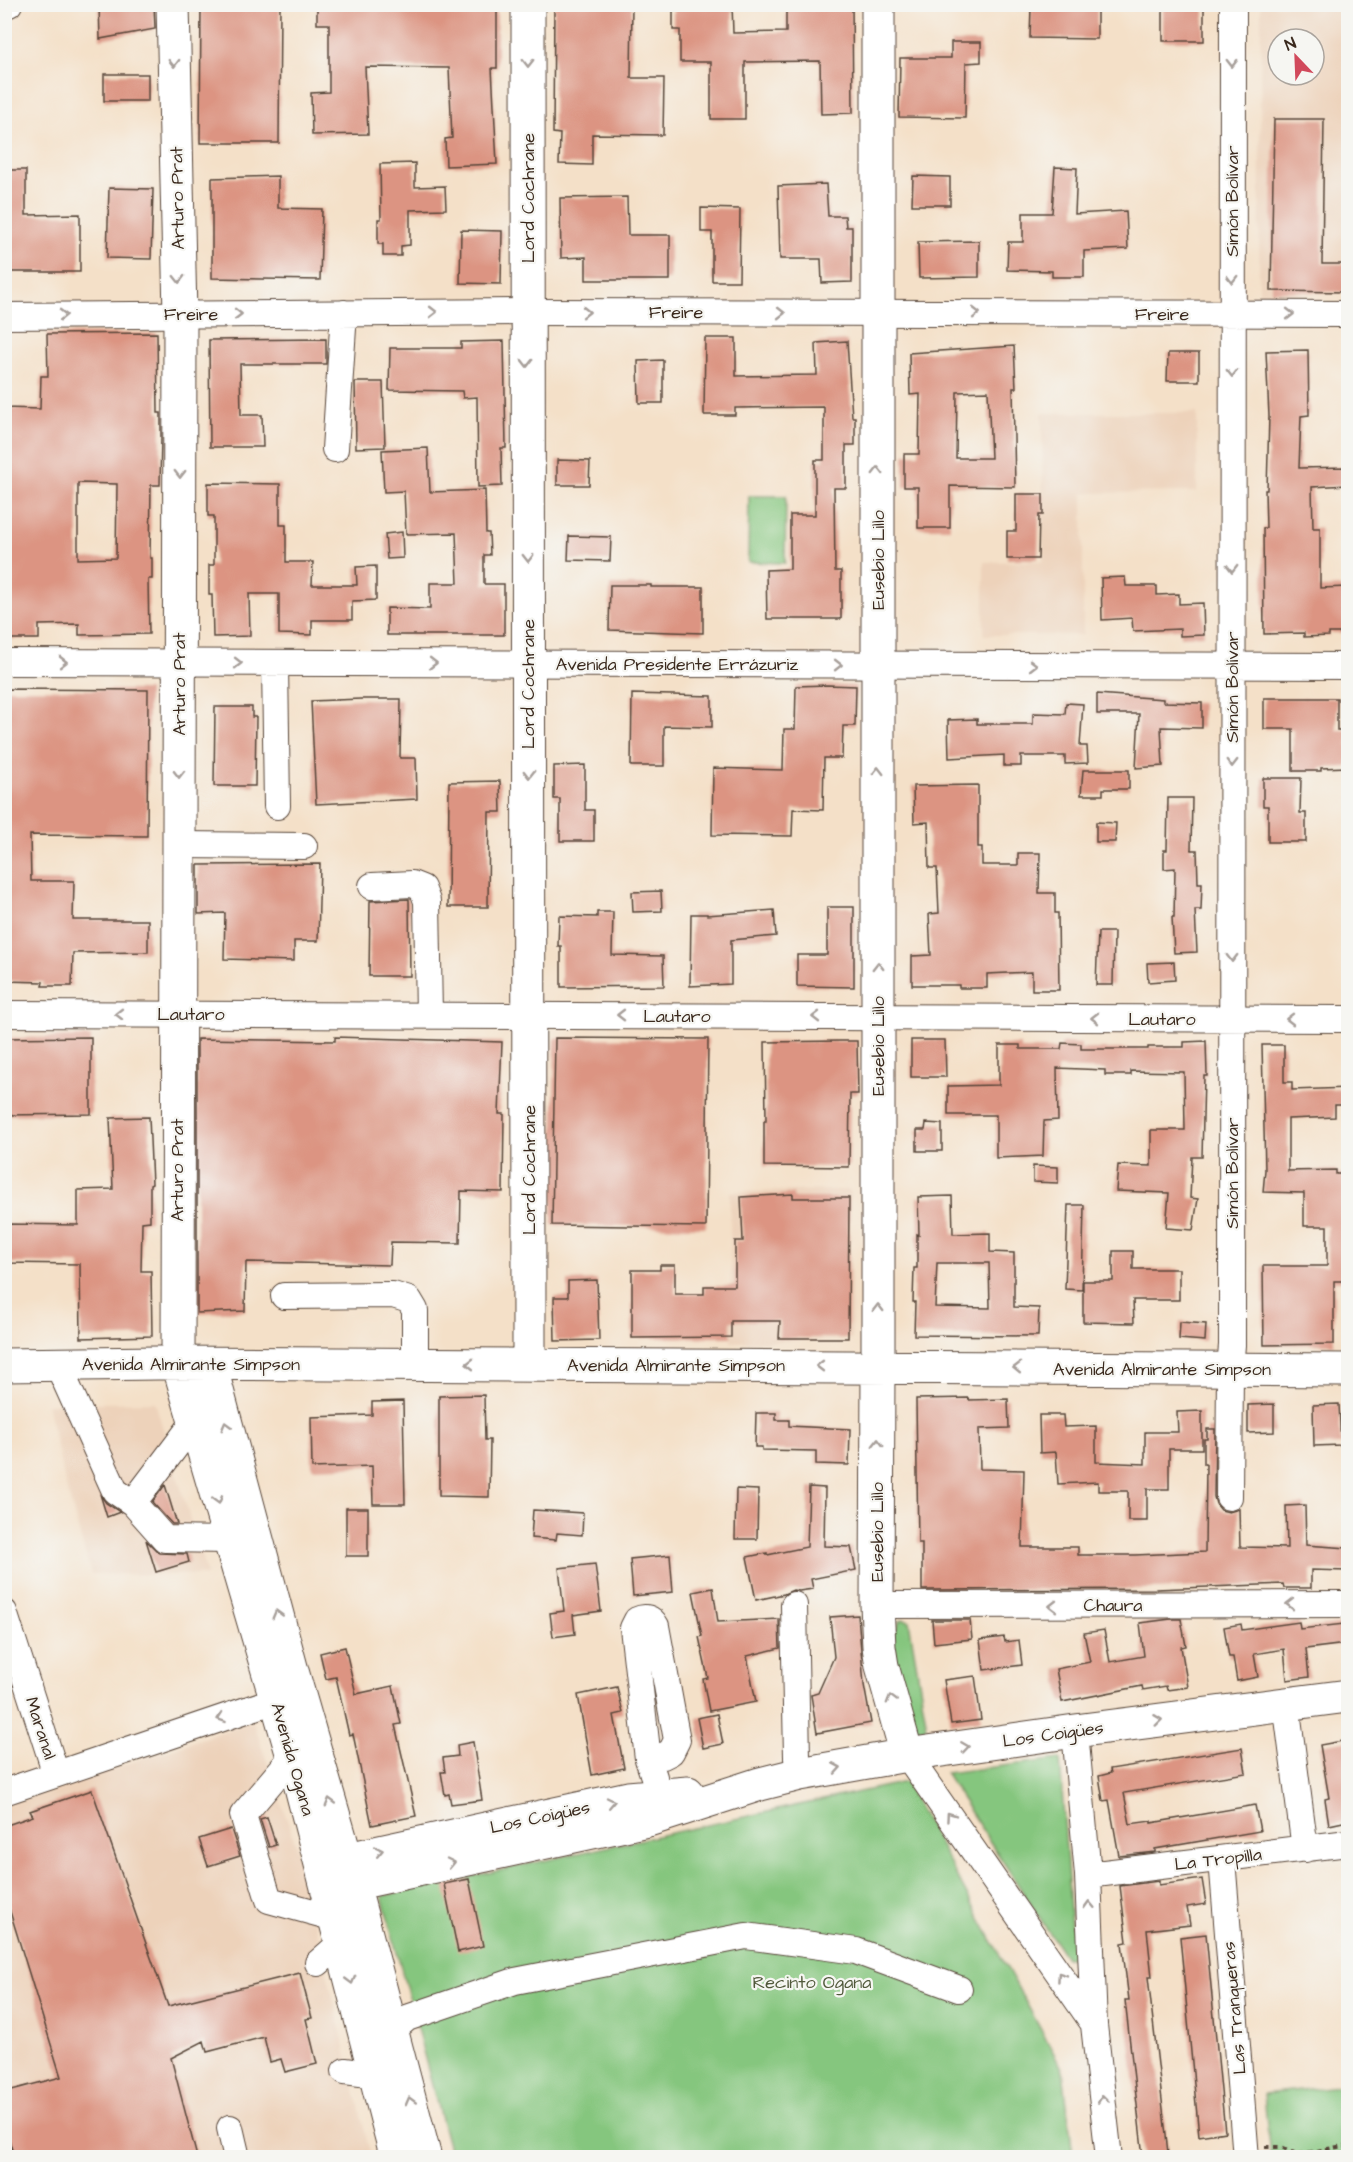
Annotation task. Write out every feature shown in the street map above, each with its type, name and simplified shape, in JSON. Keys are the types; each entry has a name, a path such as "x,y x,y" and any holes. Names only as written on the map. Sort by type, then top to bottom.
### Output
{"main road":[{"name":"Arturo Prat","path":"173,4 180,314 177,1014 194,1363"},
{"name":"Lord Cochrane","path":"528,4 529,1364"},
{"name":"Eusebio Lillo","path":"878,4 877,1605 882,1666 907,1755"},
{"name":"Avenida Ogana","path":"194,1363 195,1421 229,1540 293,1756 340,1869 338,1930 361,2073 398,2157"},
{"name":"Avenida Ogana","path":"194,1363 292,1671 340,1869 392,2031 425,2157"},
{"name":"Avenida Almirante Simpson","path":"4,1365 529,1364 1348,1370"},
{"name":"Los Coigües","path":"340,1869 648,1820 760,1784 800,1774 907,1755 1348,1696"},
{"name":"Los Coigües","path":"340,1869 628,1798 657,1797 760,1784"}],"street":[{"name":"Simón Bolívar","path":"1229,1497 1232,1345 1233,4"},
{"name":"Freire","path":"4,316 527,312 1348,314"},
{"path":"335,449 344,313"},
{"name":"Avenida Presidente Errázuriz","path":"4,662 1348,666"},
{"path":"275,663 277,806"},
{"path":"178,845 304,846"},
{"path":"372,886 412,884 422,888 427,901 429,1015"},
{"name":"Lautaro","path":"4,1014 1348,1019"},
{"path":"285,1296 393,1295 410,1300 415,1310 415,1364"},
{"path":"58,1365 115,1491 133,1503 165,1539 229,1540"},
{"path":"133,1503 195,1421"},
{"name":"Chaura","path":"877,1605 1348,1604"},
{"path":"794,1605 797,1758 800,1774"},
{"name":"Maranal","path":"4,1612 56,1774"},
{"path":"4,1792 276,1700"},
{"path":"1286,1703 1305,1849"},
{"name":"Eusebio Lillo","path":"1075,1731 1088,1875 1094,2025 1109,2157"},
{"name":"Eusebio Lillo","path":"907,1755 1094,2025"},
{"path":"293,1756 243,1815 269,1900 338,1930 318,1963"},
{"path":"648,1758 657,1797"},
{"name":"La Tropilla","path":"1088,1875 1348,1843"},
{"name":"Las Tranqueras","path":"1222,1858 1256,2152"},
{"path":"392,2031 407,2018 514,1982 746,1936 856,1951 959,1989"},
{"path":"230,2128 237,2157"}],"path":[{"path":"1256,2152 1282,2147 1301,2154 1348,2145"}],"shaded area":[{"path":"1261,5 1348,5 1348,293 1259,295"},
{"path":"1042,413 1197,413 1197,492 1083,493 1083,635 984,635 984,562 1043,561"},
{"path":"850,1190 852,1340 731,1342 730,1192"},
{"path":"155,1402 207,1575 91,1574 67,1490 47,1404"},
{"path":"253,1721 298,1851 371,2157 5,2157 4,1806"}],"green space":[{"path":"749,496 786,496 785,563 748,562"},
{"path":"904,1619 909,1621 927,1728 915,1730 900,1699 893,1635 900,1621"},
{"path":"1060,1759 1071,1925 1080,1952 1072,1958 1066,1958 945,1773"},
{"name":"Recinto Ogana","path":"905,1782 1063,2070 1073,2157 451,2157 382,1896"},
{"path":"1348,2085 1348,2157 1270,2157 1264,2094"}],"building":[{"path":"99,4 154,4 155,29 100,39"},
{"path":"201,4 280,4 279,143 200,143"},
{"path":"317,4 497,4 497,68 492,68 497,164 446,166 445,139 452,138 449,68 365,67 368,134 312,135 311,93 329,92 329,24 317,24"},
{"path":"554,4 632,4 631,78 664,78 663,135 592,134 592,165 559,164 560,134 553,133"},
{"path":"691,4 732,4 733,33 786,32 786,4 852,4 853,113 821,114 820,61 745,62 745,119 711,119 711,62 680,62 680,30 673,30 673,7 691,6"},
{"path":"1055,4 1097,4 1097,39 1030,38 1031,7 1055,7"},
{"path":"1163,4 1204,4 1204,41 1163,41"},
{"path":"951,42 981,42 981,62 966,63 965,118 899,117 900,58 951,58"},
{"path":"104,74 148,74 148,101 104,101"},
{"path":"1274,119 1324,119 1322,264 1348,264 1348,292 1271,291"},
{"path":"415,163 415,187 445,186 446,209 410,210 410,245 401,246 401,256 383,256 383,244 378,244 378,219 381,219 380,164"},
{"path":"1055,167 1077,168 1075,214 1126,211 1128,249 1084,251 1084,277 1052,277 1052,271 1007,270 1008,242 1023,242 1023,213 1052,213"},
{"path":"4,170 26,170 26,215 80,214 80,272 4,272"},
{"path":"278,176 278,208 322,209 320,280 212,278 212,178"},
{"path":"913,176 950,177 950,205 912,205"},
{"path":"826,184 828,216 845,216 846,227 852,227 852,282 822,283 821,259 780,259 778,186"},
{"path":"109,188 153,189 151,259 107,258"},
{"path":"627,197 628,235 670,235 670,280 586,280 586,257 561,258 560,198"},
{"path":"701,208 740,209 739,281 712,281 712,232 701,232"},
{"path":"461,230 502,231 501,284 460,283"},
{"path":"979,241 979,277 919,278 918,242"},
{"path":"157,333 158,413 161,413 160,485 151,485 152,579 148,579 149,634 79,635 79,624 39,625 39,639 4,639 4,408 40,409 41,376 48,376 47,334","holes":["78,483 117,484 116,558 78,559"]},
{"path":"705,338 736,338 736,376 817,375 816,343 847,341 852,417 855,417 855,445 846,445 846,488 834,488 835,571 841,571 841,619 767,619 766,570 790,569 790,515 815,515 815,460 824,460 824,407 735,408 735,415 704,415"},
{"path":"326,339 326,364 240,364 241,415 262,415 263,447 210,447 209,340"},
{"path":"504,341 506,448 501,448 502,486 478,487 477,397 463,398 462,391 389,390 390,348 461,348 461,342"},
{"path":"1014,346 1015,487 950,486 950,528 918,528 918,487 904,487 904,454 919,454 920,394 910,395 909,353","holes":["988,391 991,458 956,458 957,392"]},
{"path":"1308,350 1309,415 1301,416 1299,468 1348,467 1348,485 1312,487 1313,528 1320,528 1320,588 1348,587 1348,633 1304,637 1304,633 1264,634 1263,528 1266,528 1265,490 1267,490 1269,416 1266,351"},
{"path":"1168,353 1199,353 1199,381 1167,381"},
{"path":"663,360 663,403 639,403 638,361"},
{"path":"355,382 383,382 385,447 356,448"},
{"path":"428,448 430,492 485,490 486,533 489,533 490,555 484,555 484,584 504,584 504,635 387,635 387,608 430,609 430,583 458,583 456,533 406,534 404,491 384,492 382,450"},
{"path":"557,460 590,461 589,485 557,485"},
{"path":"208,483 280,484 280,525 286,525 286,562 313,562 312,585 357,585 356,567 376,566 376,600 352,601 352,620 312,620 312,635 279,634 279,594 249,594 250,636 213,637 209,565 214,565 214,516 208,516"},
{"path":"1016,494 1043,494 1043,515 1039,515 1038,559 1007,559 1007,531 1016,531"},
{"path":"402,532 403,558 387,559 385,534"},
{"path":"569,536 611,537 610,561 568,560"},
{"path":"1125,577 1126,586 1157,586 1157,595 1179,594 1179,604 1203,603 1204,635 1180,636 1180,629 1133,631 1132,618 1102,620 1101,578"},
{"path":"610,585 703,587 703,633 609,630"},
{"path":"796,686 856,686 855,726 843,726 842,758 824,758 823,810 793,809 792,836 712,835 713,768 783,770 784,729 795,729"},
{"path":"4,689 148,690 147,836 30,835 31,881 74,881 73,920 148,920 148,952 73,953 72,986 42,986 43,982 4,981"},
{"path":"632,694 712,696 712,727 664,726 664,766 631,766"},
{"path":"1097,694 1163,699 1163,702 1202,703 1202,728 1161,727 1163,766 1136,768 1139,714 1097,714"},
{"path":"1264,698 1337,698 1337,730 1348,730 1348,767 1321,768 1321,771 1293,771 1293,729 1264,729"},
{"path":"401,699 400,758 416,758 417,799 316,804 311,701"},
{"path":"1066,703 1083,704 1080,746 1087,746 1088,763 1065,764 1065,756 1021,756 1021,766 1004,766 1004,755 949,758 948,720 977,719 977,724 1033,724 1033,713 1065,714"},
{"path":"215,707 252,707 252,717 256,717 255,786 214,786"},
{"path":"585,765 585,810 594,810 594,841 560,841 560,799 554,799 554,766"},
{"path":"1083,770 1129,770 1129,789 1103,789 1103,795 1081,795"},
{"path":"1263,778 1301,778 1300,813 1306,813 1306,842 1268,842 1268,806 1263,806"},
{"path":"500,781 501,812 489,812 488,907 448,907 449,782"},
{"path":"978,785 978,847 982,847 982,865 1018,865 1018,853 1040,853 1039,893 1055,893 1055,913 1058,913 1059,990 1032,990 1032,972 987,974 987,988 959,988 959,985 912,985 912,956 931,955 929,914 939,913 937,868 929,868 928,822 914,823 913,786"},
{"path":"1168,798 1192,798 1191,850 1197,850 1198,883 1202,883 1201,910 1195,910 1197,952 1174,953 1172,917 1174,917 1175,868 1164,869 1164,850 1167,850"},
{"path":"1096,822 1116,823 1115,842 1096,842"},
{"path":"320,864 318,941 294,941 294,961 224,959 225,913 198,914 198,865"},
{"path":"661,891 662,911 633,912 632,892"},
{"path":"409,899 410,976 369,976 370,901"},
{"path":"827,907 854,907 854,987 797,986 797,955 827,955"},
{"path":"774,910 776,936 731,940 731,984 690,986 691,914"},
{"path":"597,912 613,912 612,955 663,956 664,986 561,987 561,946 558,946 559,916 597,917"},
{"path":"1098,932 1114,932 1113,985 1096,985"},
{"path":"1174,962 1175,980 1148,982 1147,963"},
{"path":"91,1037 91,1114 4,1115 4,1038"},
{"path":"335,1037 502,1042 499,1114 504,1114 503,1192 461,1191 460,1243 391,1242 390,1265 246,1262 245,1311 197,1313 197,1039 335,1041"},
{"path":"555,1038 708,1039 706,1227 552,1225"},
{"path":"911,1040 945,1040 946,1077 911,1077"},
{"path":"857,1041 858,1094 850,1094 849,1167 764,1166 765,1042"},
{"path":"1206,1041 1207,1076 1204,1076 1202,1157 1192,1157 1190,1198 1198,1199 1193,1230 1166,1228 1169,1193 1116,1191 1118,1165 1151,1166 1151,1130 1185,1130 1184,1072 1131,1071 1131,1075 1105,1075 1105,1070 1057,1068 1058,1120 1044,1121 1043,1156 996,1158 996,1115 948,1115 948,1086 999,1085 999,1045 1020,1045 1020,1049 1061,1049 1062,1043 1081,1044 1081,1049 1148,1049 1148,1047 1184,1047 1184,1042"},
{"path":"1262,1045 1284,1045 1284,1082 1292,1082 1292,1090 1348,1088 1348,1105 1335,1105 1335,1117 1288,1119 1288,1171 1336,1170 1336,1174 1348,1174 1348,1281 1334,1281 1334,1344 1264,1345 1263,1266 1327,1266 1327,1226 1304,1226 1304,1193 1263,1192 1265,1170"},
{"path":"149,1117 152,1184 150,1185 150,1221 142,1222 141,1271 151,1271 152,1336 81,1338 80,1264 4,1263 4,1224 78,1225 78,1190 113,1189 110,1118"},
{"path":"926,1123 942,1124 942,1151 917,1151 917,1130 925,1130"},
{"path":"1033,1166 1058,1167 1058,1183 1033,1182"},
{"path":"793,1194 793,1198 849,1198 848,1338 779,1338 780,1321 731,1321 731,1337 632,1338 632,1270 660,1270 660,1265 675,1265 675,1294 704,1294 704,1286 735,1286 735,1241 743,1241 741,1197"},
{"path":"952,1196 953,1234 990,1233 990,1252 1014,1253 1014,1307 1039,1308 1038,1336 914,1335 914,1268 917,1268 917,1234 919,1235 918,1197","holes":["937,1263 989,1263 990,1308 935,1307"]},
{"path":"1068,1205 1084,1205 1082,1290 1065,1289"},
{"path":"1113,1251 1133,1251 1133,1269 1179,1269 1179,1300 1133,1300 1134,1323 1083,1322 1083,1281 1113,1281"},
{"path":"597,1280 599,1340 555,1341 554,1297 568,1297 568,1281"},
{"path":"1180,1322 1206,1324 1205,1341 1179,1339"},
{"path":"484,1395 485,1440 490,1440 489,1497 439,1496 439,1396"},
{"path":"969,1398 969,1400 1008,1399 1009,1428 979,1429 980,1469 1024,1470 1022,1547 1078,1547 1078,1555 1205,1552 1204,1439 1207,1439 1207,1429 1215,1429 1214,1497 1221,1510 1229,1512 1239,1509 1240,1547 1287,1548 1286,1506 1305,1505 1306,1545 1348,1548 1348,1571 1311,1570 1311,1588 1284,1588 1283,1584 1156,1589 922,1590 922,1543 918,1543 916,1399"},
{"path":"403,1401 405,1504 373,1504 372,1466 312,1468 311,1417 372,1415 372,1402"},
{"path":"1274,1404 1274,1432 1248,1433 1248,1405"},
{"path":"1339,1404 1341,1445 1314,1446 1313,1405"},
{"path":"1202,1411 1202,1449 1169,1449 1169,1489 1147,1489 1147,1521 1128,1521 1128,1491 1098,1491 1098,1482 1058,1484 1056,1452 1040,1453 1039,1415 1063,1415 1064,1427 1096,1426 1096,1462 1145,1464 1145,1432 1178,1432 1177,1412"},
{"path":"756,1413 776,1413 776,1420 789,1420 789,1426 850,1429 849,1465 816,1464 816,1451 762,1450 762,1447 755,1447"},
{"path":"165,1485 177,1524 172,1524 152,1502"},
{"path":"809,1487 825,1488 824,1546 851,1547 856,1570 811,1579 813,1589 793,1590 756,1600 747,1557 807,1547"},
{"path":"736,1489 758,1490 757,1539 735,1539"},
{"path":"100,1494 106,1503 120,1512 107,1517"},
{"path":"346,1508 368,1508 368,1556 346,1556"},
{"path":"533,1510 583,1513 582,1535 557,1533 556,1540 531,1538"},
{"path":"146,1540 159,1553 187,1554 189,1562 156,1572"},
{"path":"670,1555 673,1592 633,1596 630,1559"},
{"path":"595,1564 601,1611 573,1615 575,1634 553,1637 550,1613 564,1611 559,1568"},
{"path":"713,1588 718,1622 779,1619 780,1648 747,1656 756,1702 709,1711 703,1679 708,1678 699,1637 702,1636 693,1592"},
{"path":"858,1615 864,1685 871,1723 817,1733 811,1695 818,1693 834,1657 830,1617"},
{"path":"1181,1619 1186,1646 1181,1647 1188,1687 1167,1690 1166,1686 1143,1690 1142,1686 1062,1702 1056,1669 1090,1662 1084,1633 1104,1630 1110,1662 1144,1656 1140,1623"},
{"path":"932,1620 970,1620 972,1639 934,1643"},
{"path":"1299,1622 1300,1629 1344,1624 1346,1644 1306,1649 1309,1677 1287,1680 1284,1649 1254,1654 1258,1677 1237,1681 1233,1657 1229,1657 1224,1627 1241,1624 1242,1630"},
{"path":"1004,1637 1005,1642 1019,1640 1022,1665 984,1670 980,1640"},
{"path":"345,1647 356,1694 393,1686 401,1724 395,1725 416,1816 372,1825 353,1734 349,1735 336,1677 326,1679 320,1653"},
{"path":"975,1676 981,1720 951,1724 944,1680"},
{"path":"617,1687 623,1713 614,1715 624,1768 592,1775 578,1695"},
{"path":"717,1714 723,1744 703,1748 697,1718"},
{"path":"1348,1740 1348,1821 1329,1825 1325,1799 1329,1798 1320,1745"},
{"path":"473,1742 482,1800 451,1804 449,1794 445,1795 441,1772 445,1772 443,1758 458,1756 457,1745"},
{"path":"1242,1748 1246,1773 1124,1793 1130,1824 1151,1821 1151,1823 1255,1805 1260,1831 1155,1849 1155,1852 1119,1856 1109,1800 1103,1801 1099,1776 1111,1773 1110,1769"},
{"path":"92,1790 168,2006 300,1973 312,2018 306,2019 317,2064 285,2072 281,2059 270,2062 264,2037 207,2052 204,2041 171,2058 197,2157 14,2157 4,2121 4,2092 61,2077 4,1892 4,1826 33,1816 30,1811"},
{"path":"267,1817 276,1845 269,1847 260,1819"},
{"path":"231,1829 240,1856 208,1866 199,1839"},
{"path":"469,1879 483,1946 458,1952 444,1884"},
{"path":"1202,1879 1206,1904 1187,1907 1190,1925 1147,1930 1152,1977 1148,1977 1168,2153 1143,2157 1125,2000 1129,2000 1122,1943 1127,1942 1120,1886 1159,1881 1159,1885"},
{"path":"1206,1934 1225,2132 1199,2136 1180,1937"}]}
